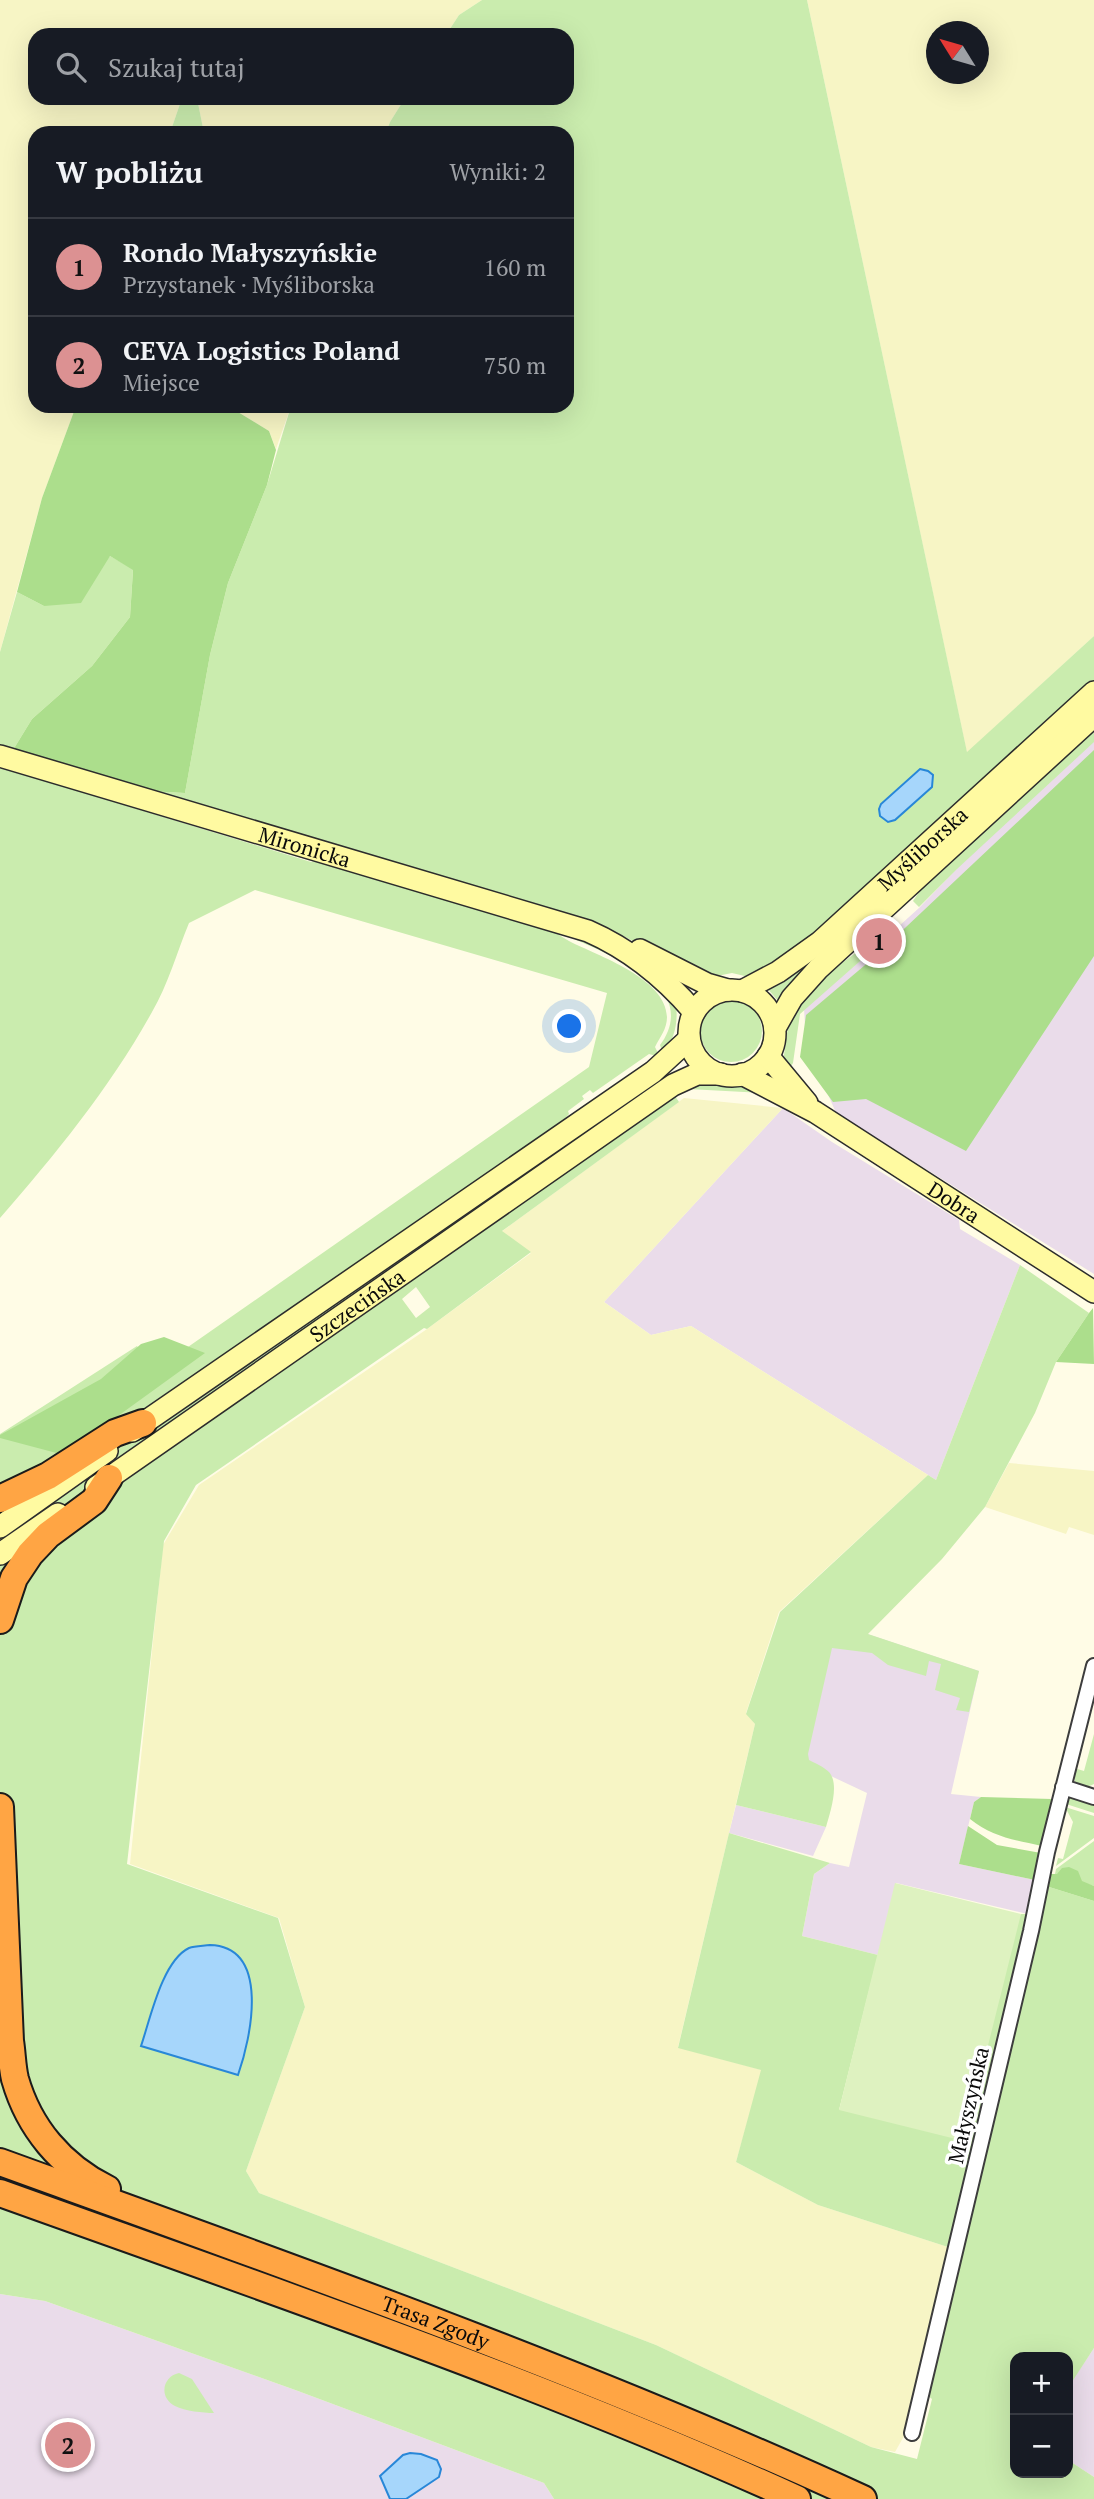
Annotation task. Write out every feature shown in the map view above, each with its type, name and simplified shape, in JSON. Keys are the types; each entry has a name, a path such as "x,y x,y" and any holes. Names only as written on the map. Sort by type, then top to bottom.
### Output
{"highway":[{"path":"0,1499 48,1476 115,1433 143,1423"},
{"path":"0,1620 14,1578 30,1555 48,1535 94,1501 109,1478"},
{"path":"0,1807 10,2041 15,2078 31,2117 48,2145 80,2172 196,2234"},
{"name":"Trasa Zgody","path":"0,2162 429,2319 594,2383 751,2448 863,2499"},
{"name":"Trasa Zgody","path":"0,2193 583,2408 797,2499"},
{"path":"0,2210 117,2235"}],"main road":[{"name":"Myśliborska","path":"735,990 778,972 820,942 1094,692"},
{"name":"Myśliborska","path":"775,1028 792,998 818,969 1094,716"},
{"name":"Mironicka","path":"0,756 588,931 629,945 706,984 735,990"},
{"name":"Mironicka","path":"608,940 668,984 694,1012"},
{"path":"735,990 754,996 764,1004 775,1028 774,1043 768,1056 757,1068 731,1074 709,1069 700,1061 690,1040 690,1025 694,1012 703,1001 715,993 735,990"},
{"name":"Szczecińska","path":"0,1527 84,1469 143,1423 653,1072 690,1040"},
{"name":"Dobra","path":"768,1056 815,1112"},
{"name":"Szczecińska","path":"0,1554 673,1085 697,1074 731,1074"},
{"name":"Dobra","path":"731,1074 815,1112 1094,1292"}],"street":[{"name":"Małyszyńska","path":"912,2433 1063,1787 1094,1666"},
{"path":"1063,1787 1091,1794"}],"shaded area":[{"path":"0,0 482,0 459,15 451,28 28,28 28,105 180,105 172,126 28,126 28,413 73,413 42,498 0,652"},
{"path":"807,0 1094,0 1094,636 967,753"},
{"path":"198,105 401,105 389,126 203,126"},
{"path":"239,413 289,413 276,449 269,431"},
{"path":"1094,726 1094,1274 836,1113 806,1043 804,1008 919,908"},
{"path":"684,1098 783,1108 604,1302 651,1335 691,1326 928,1475 779,1612 746,1713 755,1724 678,2047 762,2070 736,2162 818,2205 951,2248 908,2429 895,2452 871,2447 656,2345 259,2193 246,2171 305,2007 279,1918 130,1864 163,1545 199,1485 427,1329 531,1253 501,1232"},
{"path":"783,1108 832,1142 959,1220 960,1229 1020,1265 936,1480 691,1326 651,1335 604,1302"},
{"path":"1009,1463 1094,1471 1094,1535 1069,1527 1066,1534 985,1507"},
{"path":"831,1622 979,1671 951,1794 981,1797 974,1802 959,1864 1035,1880 1028,1914 896,1883 878,1955 802,1936 814,1874 830,1863 849,1867 867,1793 801,1762"},
{"path":"736,1805 826,1827 813,1856 729,1833"},
{"path":"0,2294 45,2301 298,2391 544,2483 554,2499 0,2499"},
{"path":"1094,2348 1094,2477 1073,2463 1073,2380"}],"green space":[{"path":"482,0 807,0 967,752 1094,636 1094,681 816,936 783,960 749,977 732,973 707,978 609,929 129,790 185,793 210,655 228,583 267,485 289,413 574,413 574,126 389,126 401,105 574,105 574,28 451,28 459,15"},
{"path":"180,105 198,105 203,126 172,126"},
{"path":"73,413 239,413 269,431 276,450 267,485 228,583 210,655 185,793 129,790 13,750 32,719 92,666 130,617 133,570 110,556 81,603 44,606 17,592 42,498"},
{"path":"110,556 133,569 130,617 92,666 32,719 13,750 0,746 0,652 17,592 44,606"},
{"path":"1094,726 1094,742 919,907 913,901 924,885"},
{"path":"1094,750 1094,956 966,1151 866,1099 833,1102 800,1057 806,1015 871,960"},
{"path":"0,767 311,862 324,859 542,923 569,941 628,970 655,991 664,1003 667,1017 665,1029 655,1047 660,1057 649,1054 593,1093 590,1090 582,1096 584,1099 568,1111 569,1114 553,1132 661,1075 679,1102 502,1231 531,1252 427,1329 424,1328 196,1485 164,1541 127,1864 278,1918 305,2007 246,2171 259,2193 656,2345 871,2447 917,2459 932,2399 927,2395 1046,1886 1094,1901 1094,2348 1073,2380 1073,2352 1010,2352 1010,2478 1073,2478 1073,2463 1094,2477 1094,2499 554,2499 544,2483 298,2391 45,2301 0,2294 0,1434 137,1346 155,1370 589,1067 607,993 255,890 189,923 158,1002 136,1039 101,1093 0,1218","holes":["416,1287 430,1307 416,1318 402,1299"]},
{"path":"572,936 602,946 634,969 576,940"},
{"path":"861,949 867,955 800,1014 790,1068 783,1062 789,1019 820,979"},
{"path":"820,953 779,1002 767,988"},
{"path":"653,983 675,999 676,1006 674,1035 663,1054 660,1045 669,1029 671,1011 667,999"},
{"path":"731,1000 743,1002 753,1009 760,1019 760,1043 753,1053 743,1060 731,1062 719,1060 709,1053 702,1043 700,1031 702,1019 709,1009 719,1002"},
{"path":"707,1082 732,1087 746,1085 763,1093 688,1089 697,1083"},
{"path":"1020,1265 1089,1313 1056,1362 1035,1413 985,1507 942,1559 868,1634 979,1671 969,1712 956,1710 960,1698 935,1690 941,1664 929,1661 926,1676 888,1665 872,1653 832,1648 808,1754 809,1760 829,1772 834,1784 826,1827 736,1805 755,1724 746,1714 780,1612 928,1475 936,1480"},
{"path":"1093,1308 1094,1364 1056,1362 1089,1313"},
{"path":"164,1337 205,1353 64,1455 0,1438 0,1435 101,1379 141,1344"},
{"path":"1094,1734 1094,1784 1085,1788 1075,1782 1074,1768 1084,1771"},
{"path":"981,1797 1052,1799 1042,1846 995,1834 970,1819 974,1802"},
{"path":"1071,1797 1094,1800 1094,1813 1066,1804"},
{"path":"1065,1807 1094,1816 1094,1838 1056,1866 1058,1858 1063,1859 1073,1822"},
{"path":"968,1826 997,1845 1041,1853 1035,1880 959,1864"},
{"path":"729,1833 830,1863 814,1874 802,1936 878,1955 839,2110 1021,1914 1028,1914 951,2248 818,2205 736,2162 761,2070 678,2048"},
{"path":"1094,1841 1094,1886 1055,1874 1056,1869"},
{"path":"1069,1867 1078,1871 1082,1881 1094,1886 1094,1901 1046,1886 1049,1874 1057,1874 1062,1868"},
{"path":"895,1883 1021,1914 964,2141 839,2110"},
{"path":"179,2373 192,2379 214,2413 184,2409 170,2402 165,2392 166,2382"}],"water":[{"path":"920,769 933,775 932,787 895,820 888,822 880,816 881,804"},
{"path":"210,1945 229,1950 242,1961 249,1977 251,2018 238,2075 141,2046 158,1992 171,1965 189,1948"},
{"path":"410,2453 437,2460 441,2469 439,2477 406,2499 390,2499 380,2476 403,2455"}],"place":[{"name":"Rondo Małyszyńskie","path":"879,941"},
{"name":"CEVA Logistics Poland","path":"68,2445"}]}
